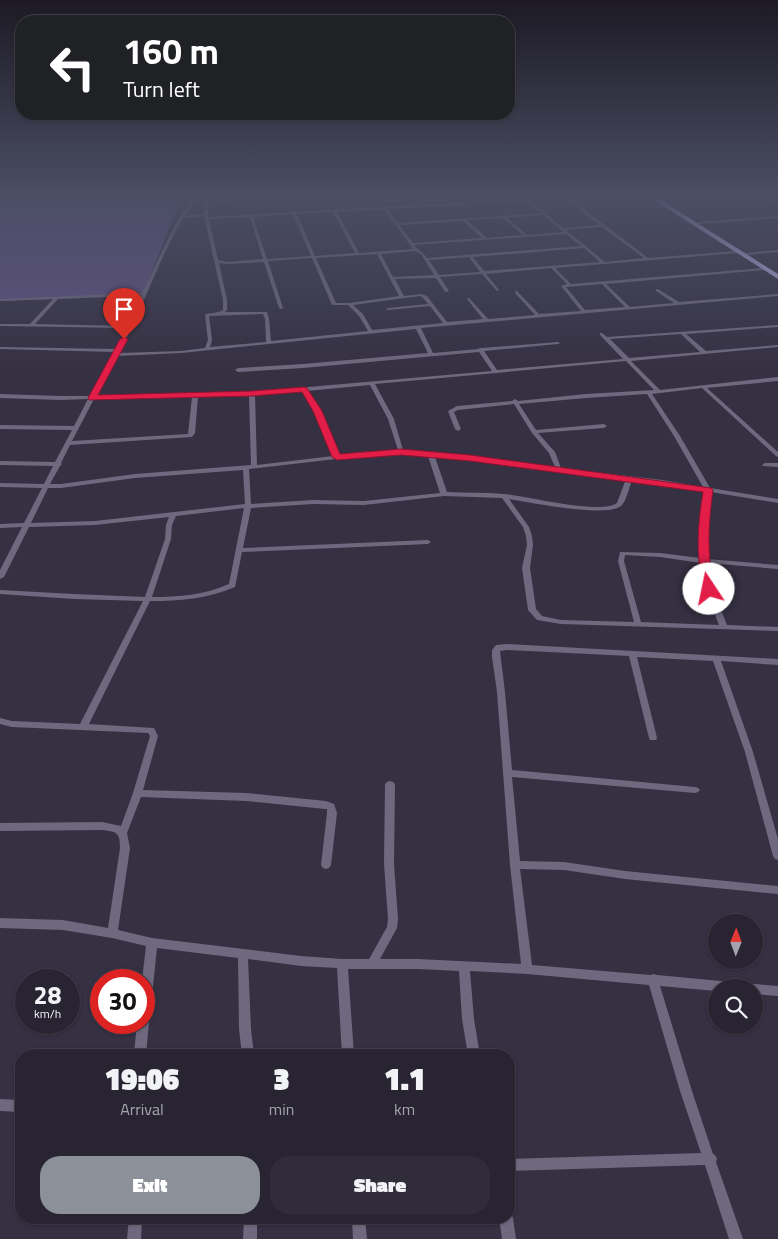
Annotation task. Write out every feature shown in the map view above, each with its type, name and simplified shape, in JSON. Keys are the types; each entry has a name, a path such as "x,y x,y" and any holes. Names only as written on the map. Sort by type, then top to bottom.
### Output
{"highway":[{"path":"741,255 778,277"},
{"path":"748,255 778,272"}],"street":[{"path":"0,577 2,569 48,486 76,428 117,353 164,255"},
{"path":"216,255 226,300 225,310 220,314"},
{"path":"264,255 281,308"},
{"path":"217,261 226,263 346,255"},
{"path":"379,255 402,297"},
{"path":"423,255 447,291"},
{"path":"426,259 485,255"},
{"path":"594,255 604,263"},
{"path":"641,255 647,259"},
{"path":"391,278 483,273 701,255"},
{"path":"470,256 497,290"},
{"path":"313,257 334,304 423,296 446,324"},
{"path":"552,267 569,284"},
{"path":"584,312 563,286 763,269"},
{"path":"602,282 628,307"},
{"path":"658,290 677,303"},
{"path":"517,292 538,316"},
{"path":"0,300 144,294"},
{"path":"0,354 2,349 117,353 207,350 486,320 778,295"},
{"path":"31,326 56,298"},
{"path":"469,299 486,320"},
{"path":"349,304 361,315 371,332"},
{"path":"388,309 431,305"},
{"path":"207,350 210,340 207,315 265,313 268,343"},
{"path":"0,326 130,327"},
{"path":"658,391 604,336 778,326"},
{"path":"418,327 430,354"},
{"path":"681,332 705,353"},
{"path":"238,370 558,343"},
{"path":"0,396 92,398 252,394 778,346"},
{"path":"480,349 495,371"},
{"path":"458,429 452,409 515,401 648,392 778,379"},
{"path":"372,383 391,419 401,452"},
{"path":"702,386 778,455"},
{"path":"304,390 318,411 337,457"},
{"path":"648,392 677,436 708,490 702,532 704,561 709,589 724,627"},
{"path":"0,592 59,596 181,598 218,592 232,585 248,506 252,394"},
{"path":"70,443 190,436 192,433 195,396"},
{"path":"515,401 534,432 552,452 558,469"},
{"path":"0,426 76,428"},
{"path":"534,432 604,426"},
{"path":"0,485 61,486 135,476 250,468 337,457 401,452 470,458 630,478 778,501"},
{"path":"431,456 444,494"},
{"path":"0,463 59,464"},
{"path":"765,465 778,465"},
{"path":"0,526 94,523 248,506 313,502 364,503 444,494 504,496 582,508 609,509 616,508 620,504 630,478"},
{"path":"504,496 526,527 530,545 526,568 534,613 543,619 561,622 778,629"},
{"path":"83,727 148,598 153,578 168,539 169,525 173,514"},
{"path":"240,550 428,542"},
{"path":"638,624 621,561 622,554 652,554 704,561 778,567"},
{"path":"527,969 515,865 509,772 496,657 499,647 778,662"},
{"path":"632,654 653,738"},
{"path":"716,659 749,752 778,856"},
{"path":"0,721 151,730 154,736 138,793 122,832"},
{"path":"509,772 695,790"},
{"path":"372,964 392,928 393,920 389,864 390,784"},
{"path":"138,793 246,797 326,805 332,813 326,865"},
{"path":"0,827 102,826 115,828 122,832 125,837 125,848 112,933"},
{"path":"515,865 564,866 625,875 778,890"},
{"path":"0,923 62,925 112,933 152,943 243,955 342,964 527,969 708,985"},
{"path":"149,969 152,943"},
{"path":"243,955 247,1049"},
{"path":"342,964 348,1049"},
{"path":"464,966 468,1019 473,1049"},
{"path":"653,979 686,1091 711,1159 736,1239"},
{"path":"763,990 778,991"},
{"path":"141,1049 142,1034"},
{"path":"0,1105 15,1106"},
{"path":"515,1165 711,1159"},
{"path":"134,1239 135,1224"},
{"path":"250,1239 251,1224"},
{"path":"359,1224 360,1239"},
{"path":"507,1224 509,1239"}],"shaded area":[{"path":"0,255 159,255 142,296 0,301"}],"route":[{"path":"124,339 92,398 252,394 304,390 318,411 337,457 401,452 470,458 662,482 708,490 702,532 704,561 709,589"}]}
